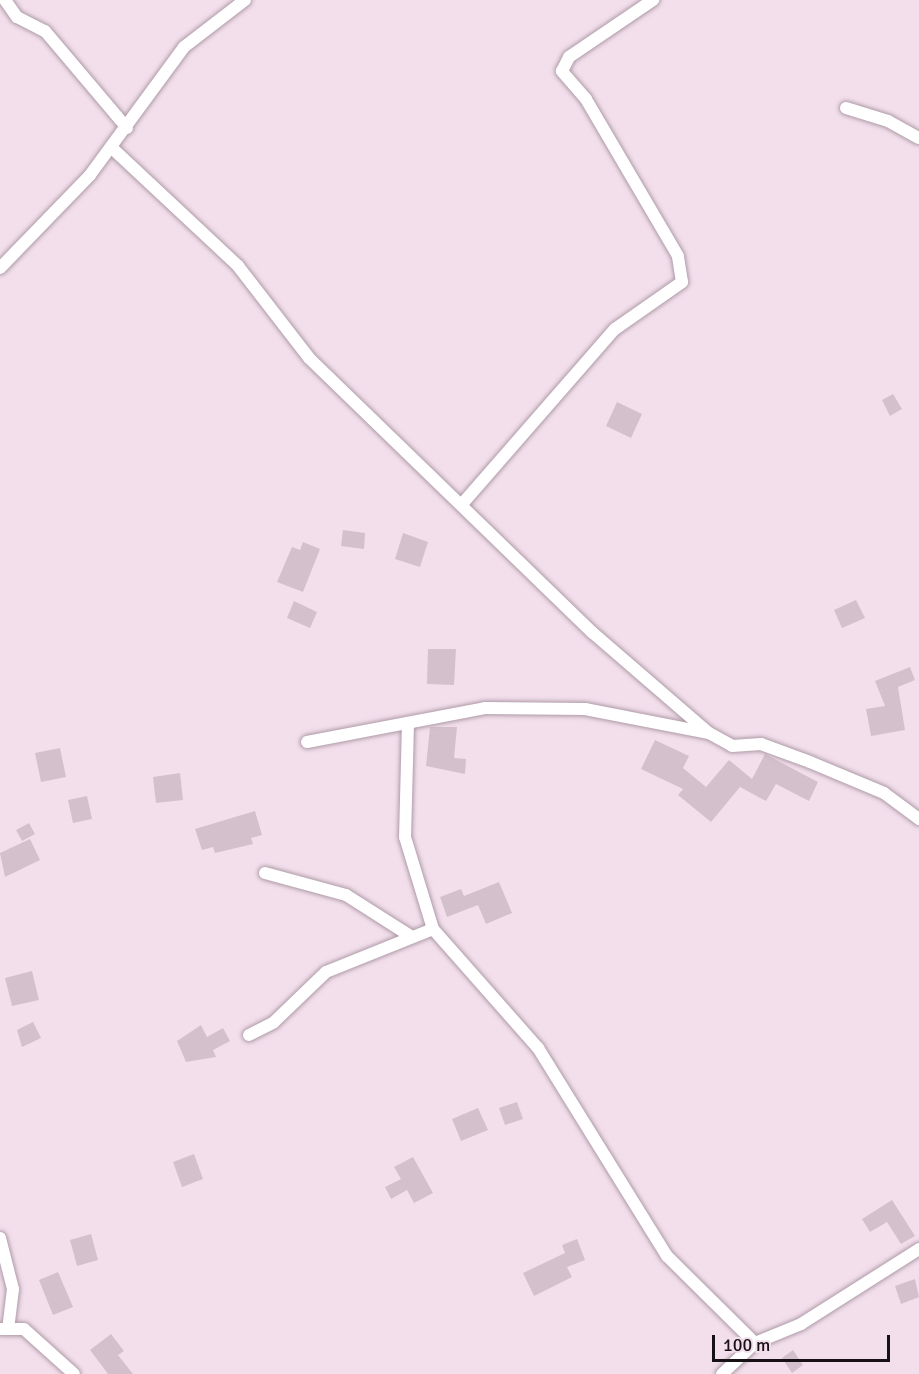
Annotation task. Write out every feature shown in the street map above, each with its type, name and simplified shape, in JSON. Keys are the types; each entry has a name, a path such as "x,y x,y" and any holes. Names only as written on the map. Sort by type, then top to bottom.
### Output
{"street":[{"path":"5,0 17,17 45,31 127,128"},
{"path":"0,268 112,148 184,47 245,0"},
{"path":"463,503 615,329 682,282 678,256 586,99 562,71 569,57 653,0"},
{"path":"846,108 888,121 919,138"},
{"path":"112,148 207,233 309,358 463,503 593,633 709,733 732,746 761,744 810,762 884,793 919,819"},
{"path":"307,742 485,708 540,707 620,714 709,733"},
{"path":"408,723 405,837 433,929 538,1048 667,1256 755,1343"},
{"path":"265,873 346,895 412,937"},
{"path":"249,1035 274,1022 326,972 433,929"},
{"path":"0,1238 14,1289 4,1328 24,1329 42,1340 74,1374"},
{"path":"722,1374 755,1343 801,1324 919,1249"}],"building":[{"path":"893,394 902,409 890,416 882,400"},
{"path":"617,402 642,414 631,438 606,426"},
{"path":"343,530 365,533 364,549 341,546"},
{"path":"403,533 428,542 420,567 395,559"},
{"path":"303,542 320,549 303,592 277,582 292,547 300,550"},
{"path":"856,600 865,618 842,628 834,610"},
{"path":"294,601 317,612 310,628 287,618"},
{"path":"428,649 456,649 454,685 427,684"},
{"path":"910,667 915,680 898,687 905,730 871,736 866,709 885,706 875,681"},
{"path":"430,727 457,727 454,758 466,759 465,774 426,766"},
{"path":"655,740 689,756 683,768 706,787 729,760 752,779 765,754 818,782 809,801 776,784 766,801 740,787 711,822 678,795 683,789 641,769"},
{"path":"60,748 66,777 41,782 35,753"},
{"path":"180,773 183,800 156,803 153,777"},
{"path":"87,796 92,819 73,823 68,800"},
{"path":"255,811 262,835 251,838 253,844 215,853 213,847 202,850 195,829"},
{"path":"29,823 35,834 22,841 16,830"},
{"path":"30,839 40,860 5,877 0,853"},
{"path":"499,882 512,913 486,924 478,905 447,917 440,897 461,889 464,896"},
{"path":"32,971 39,1000 12,1006 5,978"},
{"path":"33,1022 41,1038 22,1047 17,1030"},
{"path":"201,1025 207,1037 223,1028 230,1041 213,1050 216,1057 186,1062 177,1041"},
{"path":"517,1102 523,1119 505,1125 499,1108"},
{"path":"478,1108 488,1130 461,1141 452,1119"},
{"path":"194,1154 203,1179 182,1187 173,1162"},
{"path":"413,1157 433,1193 414,1203 407,1190 391,1199 385,1187 401,1179 394,1167"},
{"path":"892,1200 915,1236 901,1244 887,1222 870,1232 862,1219"},
{"path":"91,1234 98,1260 77,1266 70,1240"},
{"path":"577,1239 585,1260 567,1267 572,1277 534,1296 523,1273 565,1253 562,1245"},
{"path":"58,1272 73,1307 53,1315 39,1280"},
{"path":"915,1279 919,1297 901,1304 895,1286"},
{"path":"111,1334 124,1351 118,1355 133,1374 108,1374 90,1350"},
{"path":"793,1350 803,1365 792,1373 782,1358"}]}
